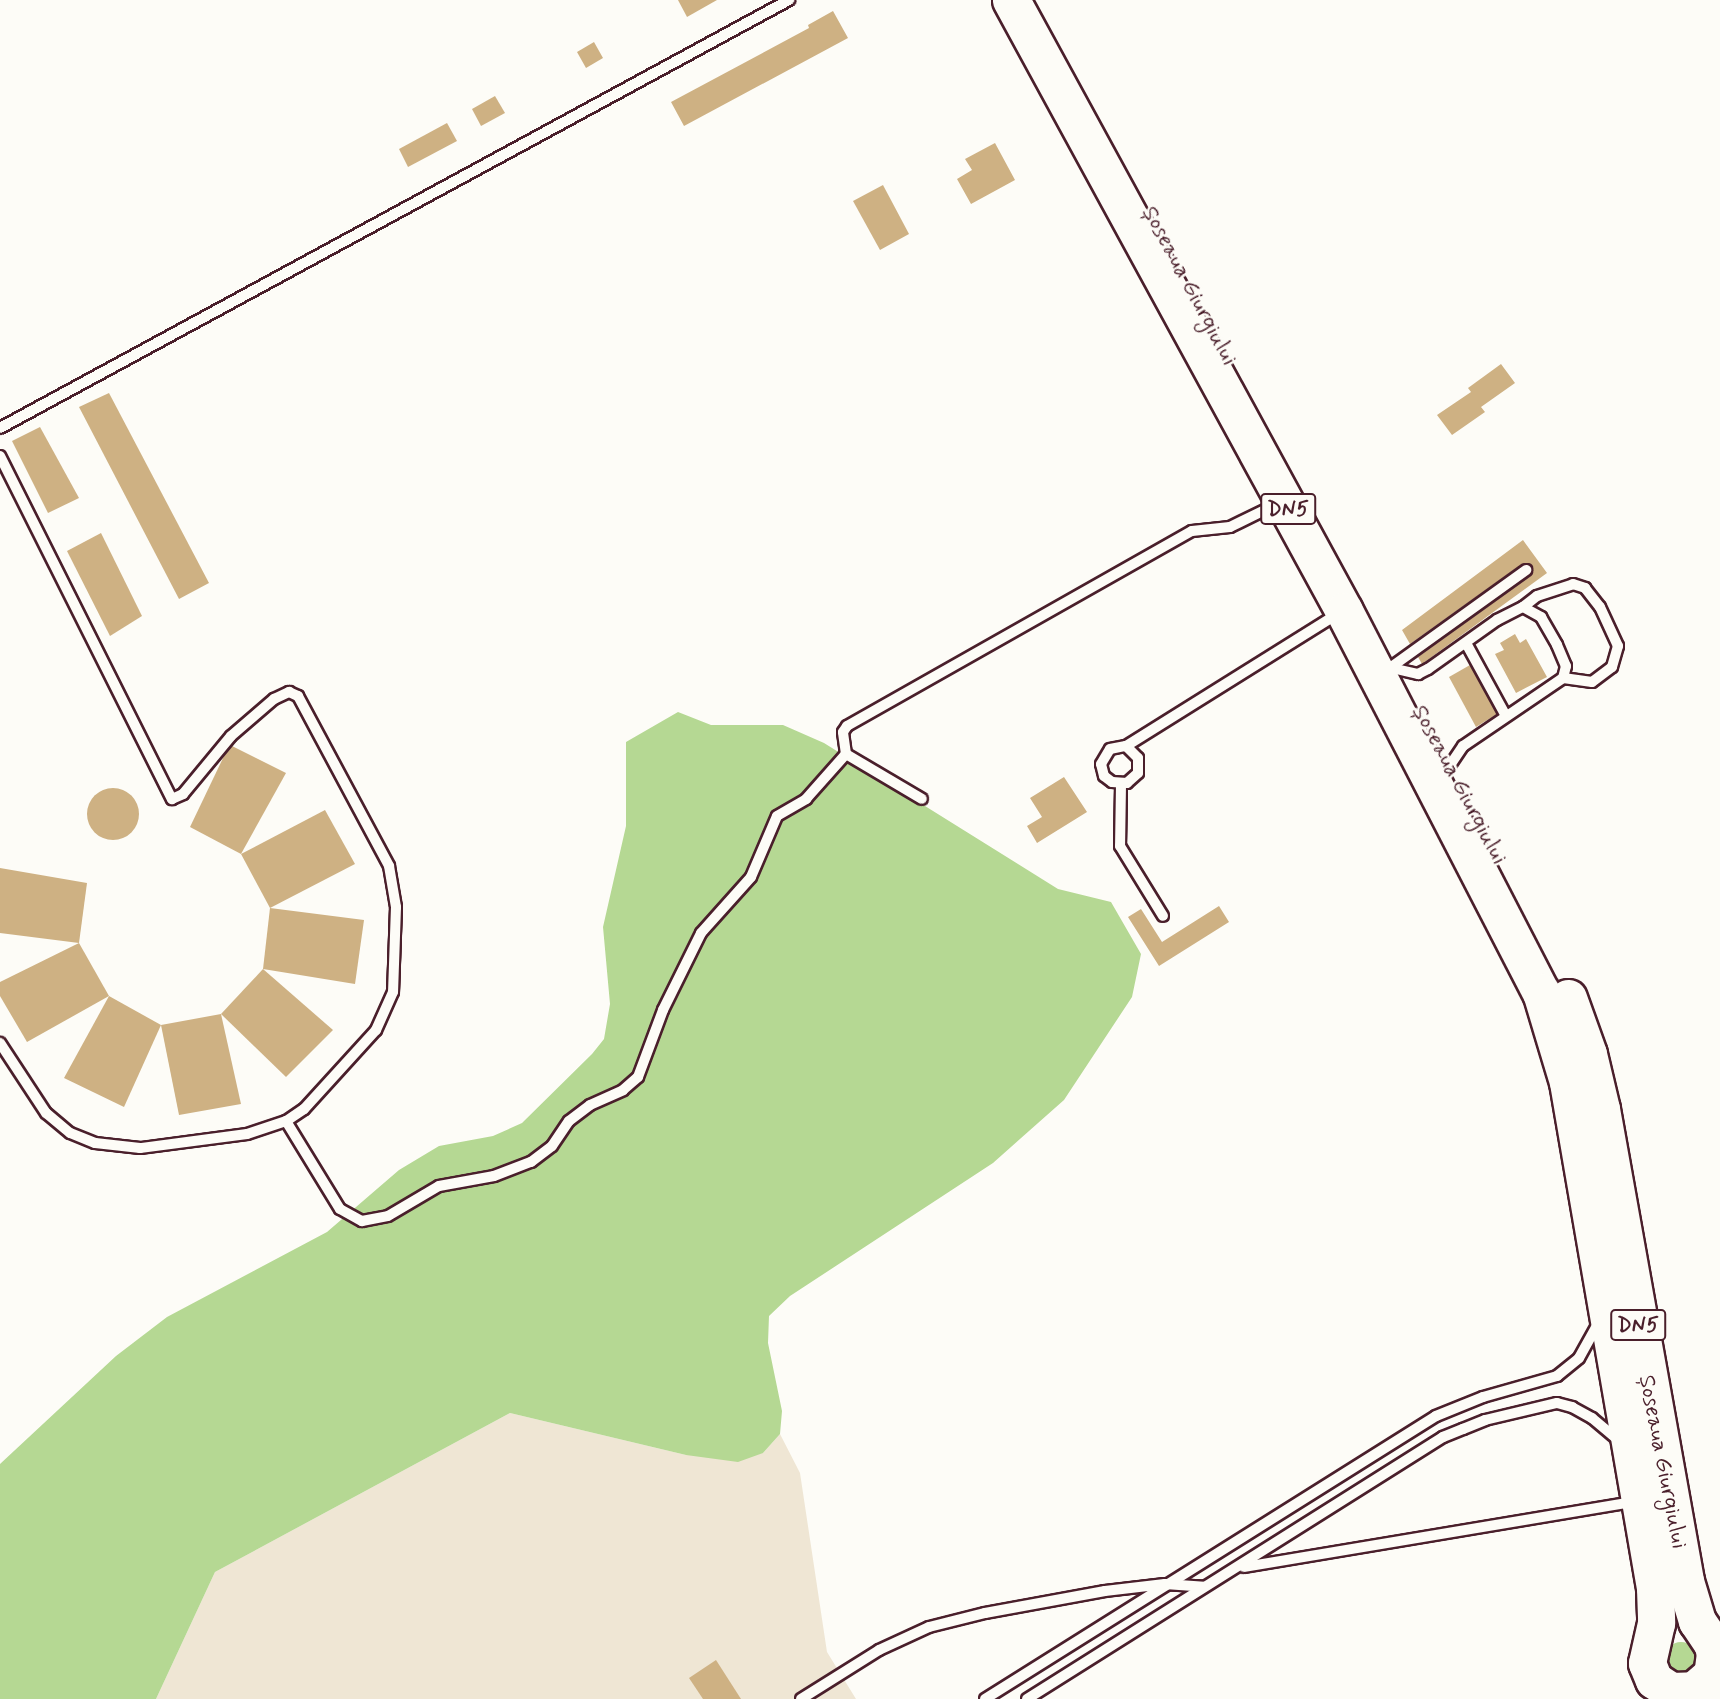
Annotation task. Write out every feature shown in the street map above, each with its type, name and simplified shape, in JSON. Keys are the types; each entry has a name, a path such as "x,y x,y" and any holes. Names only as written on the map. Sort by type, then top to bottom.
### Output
{"highway":[{"name":"Șoseaua Giurgiului","path":"1011,0 1344,611 1541,992 1568,1082 1641,1501 1657,1608 1654,1637 1649,1646 1647,1663 1654,1680 1664,1693 1683,1692 1704,1684 1710,1687 1715,1653 1690,1602 1685,1581 1601,1109 1588,1054 1547,950 1035,0"},
{"path":"1654,1637 1662,1629 1685,1624 1705,1634"}],"lane":[{"path":"0,428 789,0"},
{"path":"0,456 172,799 183,794 231,736 274,699 289,692 298,696 389,866 396,907 393,992 376,1030 304,1109 286,1121 247,1134 140,1148 95,1143 70,1133 46,1113 0,1043"},
{"path":"286,1121 340,1209 362,1221 388,1216 439,1186 494,1177 531,1163 552,1146 569,1121 590,1105 623,1090 638,1077 663,1010 701,933 751,877 776,816 806,799 846,754 843,732 870,711 1192,531 1230,527 1284,501"},
{"path":"1395,667 1526,570"},
{"path":"1395,667 1418,674 1537,596 1573,584 1585,588 1600,607 1618,646 1612,667 1592,682 1563,678 1462,746 1449,767"},
{"path":"1523,607 1541,617 1557,645 1566,666 1563,678"},
{"path":"1126,746 1135,752 1140,764 1134,779 1121,785 1109,780 1101,764 1110,749 1126,746 1344,611"},
{"path":"1466,643 1506,716"},
{"path":"846,754 922,799"},
{"path":"1121,785 1120,846 1163,916"},
{"path":"985,1699 1436,1416 1483,1397 1558,1376 1578,1358 1608,1304"},
{"path":"1027,1699 1443,1437 1485,1420 1557,1404 1572,1407 1600,1424 1633,1456"},
{"path":"1237,1568 1641,1501"},
{"path":"802,1699 879,1650 929,1627 985,1612 1105,1591 1165,1584 1205,1587"}],"shaded area":[{"path":"510,1413 686,1455 763,1453 780,1434 800,1473 827,1652 856,1699 156,1699 215,1572"}],"green space":[{"path":"678,712 711,725 783,725 824,743 1058,889 1111,902 1141,954 1132,997 1064,1100 993,1163 790,1296 769,1316 768,1343 782,1411 780,1434 763,1453 738,1462 686,1455 510,1413 215,1572 156,1699 0,1699 0,1464 116,1356 167,1317 327,1232 399,1170 439,1146 493,1136 522,1123 592,1054 604,1039 610,1004 603,927 626,826 626,742"},
{"path":"1681,1642 1692,1647 1697,1658 1692,1669 1681,1674 1670,1669 1665,1658 1670,1647"}],"building":[{"path":"678,0 717,0 687,17"},
{"path":"833,11 848,38 684,126 671,102 809,28 808,25"},
{"path":"594,42 603,58 586,68 577,52"},
{"path":"495,96 505,113 481,126 472,109"},
{"path":"447,123 457,141 408,167 399,149"},
{"path":"995,143 1015,180 971,204 957,179 972,170 965,159"},
{"path":"883,185 909,234 880,250 853,201"},
{"path":"1501,364 1515,383 1481,407 1485,412 1452,435 1437,415 1471,392 1468,388"},
{"path":"109,393 209,583 179,599 79,407"},
{"path":"40,427 79,498 48,513 12,441"},
{"path":"101,533 142,616 110,636 67,551"},
{"path":"1523,540 1547,573 1422,664 1418,657 1530,576 1532,566 1522,564 1410,644 1402,630"},
{"path":"1515,634 1520,643 1526,639 1547,677 1516,693 1495,654 1504,650 1500,643"},
{"path":"1470,665 1497,714 1476,727 1449,677"},
{"path":"232,746 286,773 241,854 190,827 224,756"},
{"path":"1064,777 1087,812 1037,843 1027,826 1042,817 1030,798"},
{"path":"113,788 132,795 139,814 132,833 113,840 94,833 87,814 94,795"},
{"path":"325,810 355,864 270,908 241,854"},
{"path":"0,868 87,883 79,943 0,933"},
{"path":"1219,906 1229,922 1159,966 1128,917 1141,909 1162,942"},
{"path":"270,908 364,920 355,984 263,969"},
{"path":"79,943 109,996 27,1042 0,996 0,982"},
{"path":"263,969 333,1030 286,1077 221,1014"},
{"path":"109,996 161,1025 124,1107 64,1078"},
{"path":"221,1014 241,1104 179,1115 161,1025"},
{"path":"716,1660 741,1699 703,1699 689,1678"}]}
